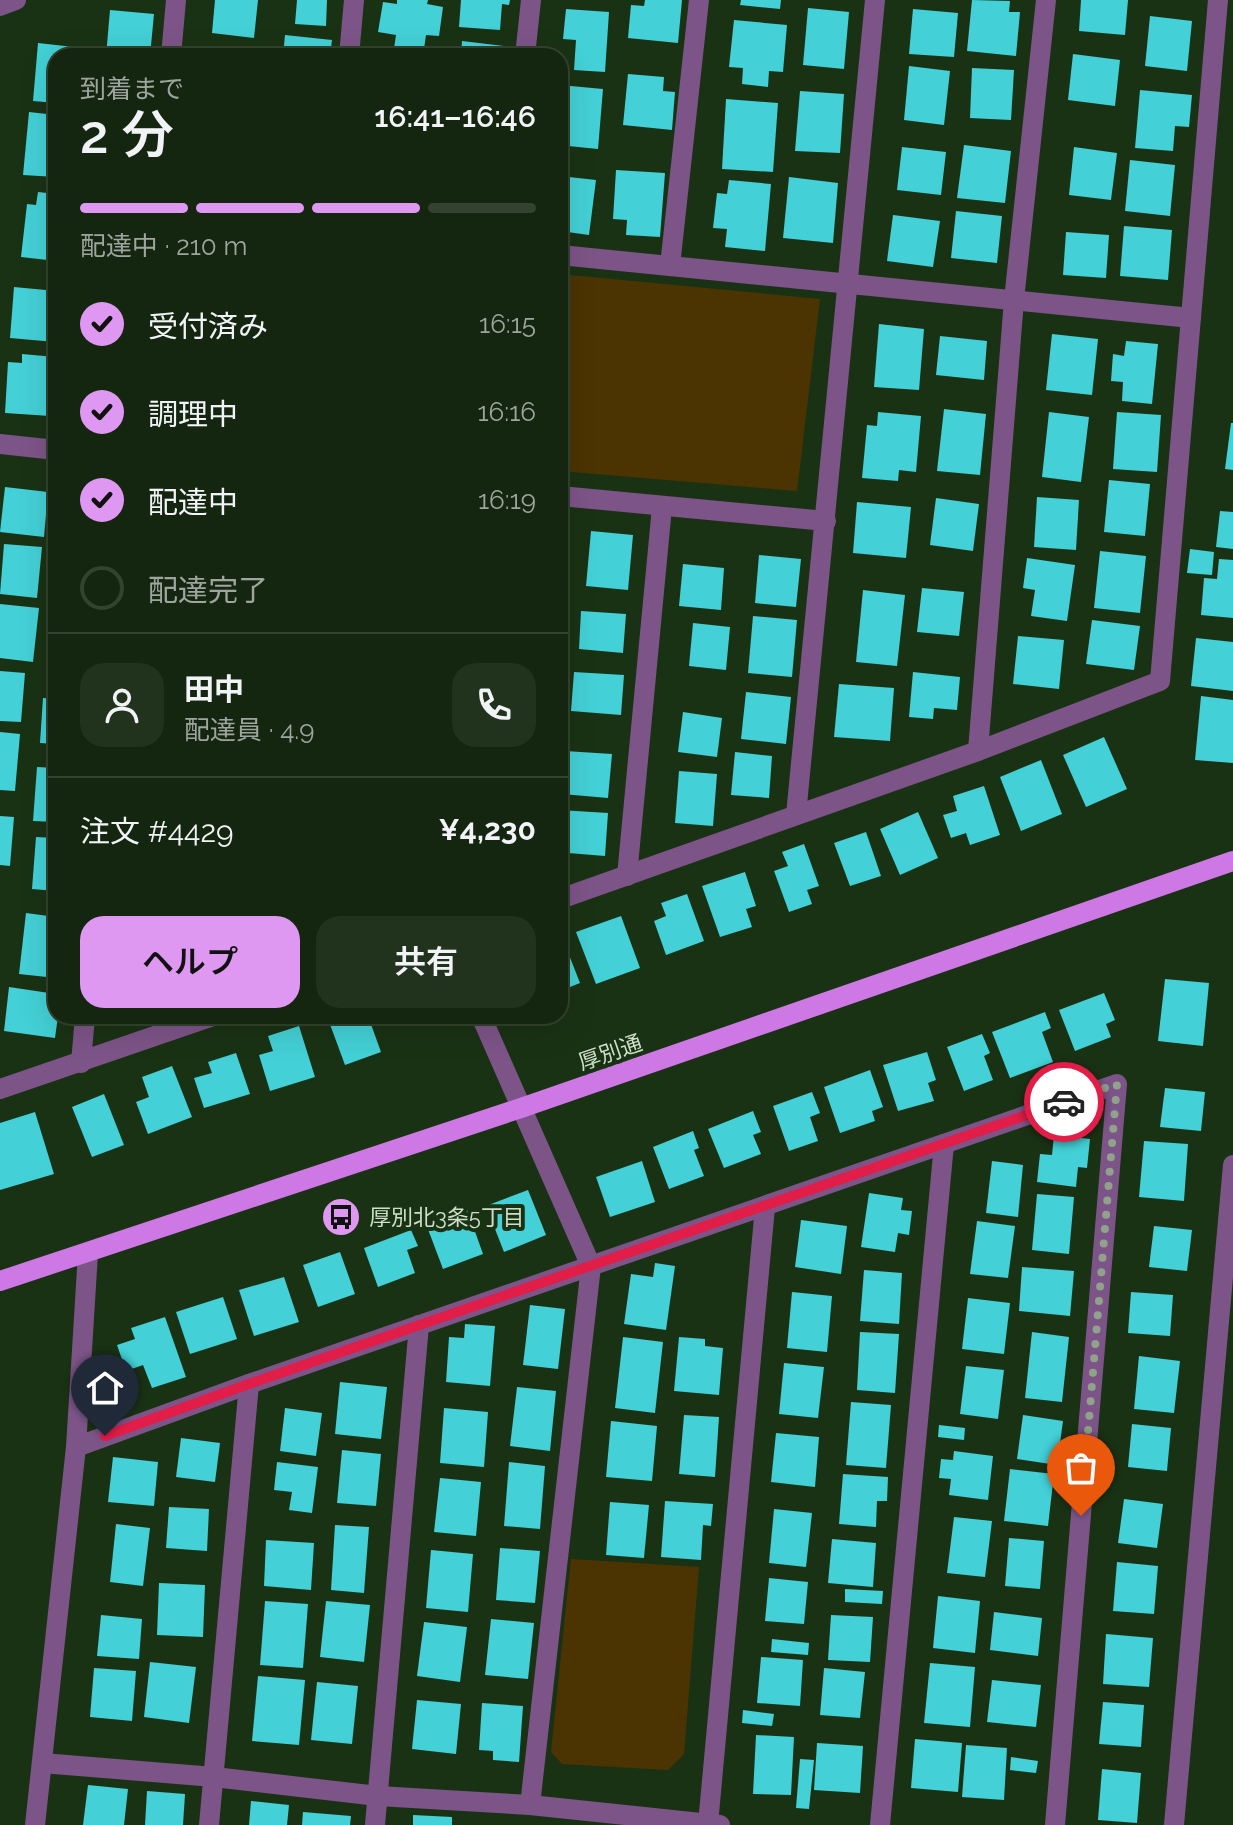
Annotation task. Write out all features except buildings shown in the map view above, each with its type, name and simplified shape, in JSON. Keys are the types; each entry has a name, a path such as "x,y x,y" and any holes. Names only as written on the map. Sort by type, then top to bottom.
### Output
{"main road":[{"name":"厚別通","path":"0,1281 521,1108 1233,861"}],"street":[{"path":"0,16 0,5 16,0"},
{"path":"172,48 176,0"},
{"path":"350,48 354,0"},
{"path":"526,48 531,0"},
{"path":"670,266 699,0"},
{"path":"796,815 875,0"},
{"path":"978,751 1014,300 1046,0"},
{"path":"568,896 978,751 1160,681 1218,0"},
{"path":"568,256 1191,318"},
{"path":"0,444 48,449"},
{"path":"568,497 826,521"},
{"path":"627,876 662,507"},
{"path":"81,1063 84,1024"},
{"path":"0,1089 191,1024"},
{"path":"484,1024 591,1266 530,1805"},
{"path":"76,1447 249,1384 1117,1084 1055,1825"},
{"path":"880,1825 944,1144"},
{"path":"1174,1825 1229,1253 1233,1165"},
{"path":"42,1763 214,1777 378,1796 530,1805 714,1824 765,1207"},
{"path":"35,1825 76,1447 88,1253"},
{"path":"375,1825 419,1325"},
{"path":"209,1825 249,1384"}],"shaded area":[{"path":"568,275 820,299 797,491 568,472"},
{"path":"571,1559 699,1567 684,1754 668,1770 562,1764 551,1752"}],"way so far":[{"path":"1064,1102 1117,1084 1081,1516"}],"place":[{"name":"厚別北3条5丁目","path":"341,1217"}],"route":[{"path":"105,1436 1064,1102"}]}
